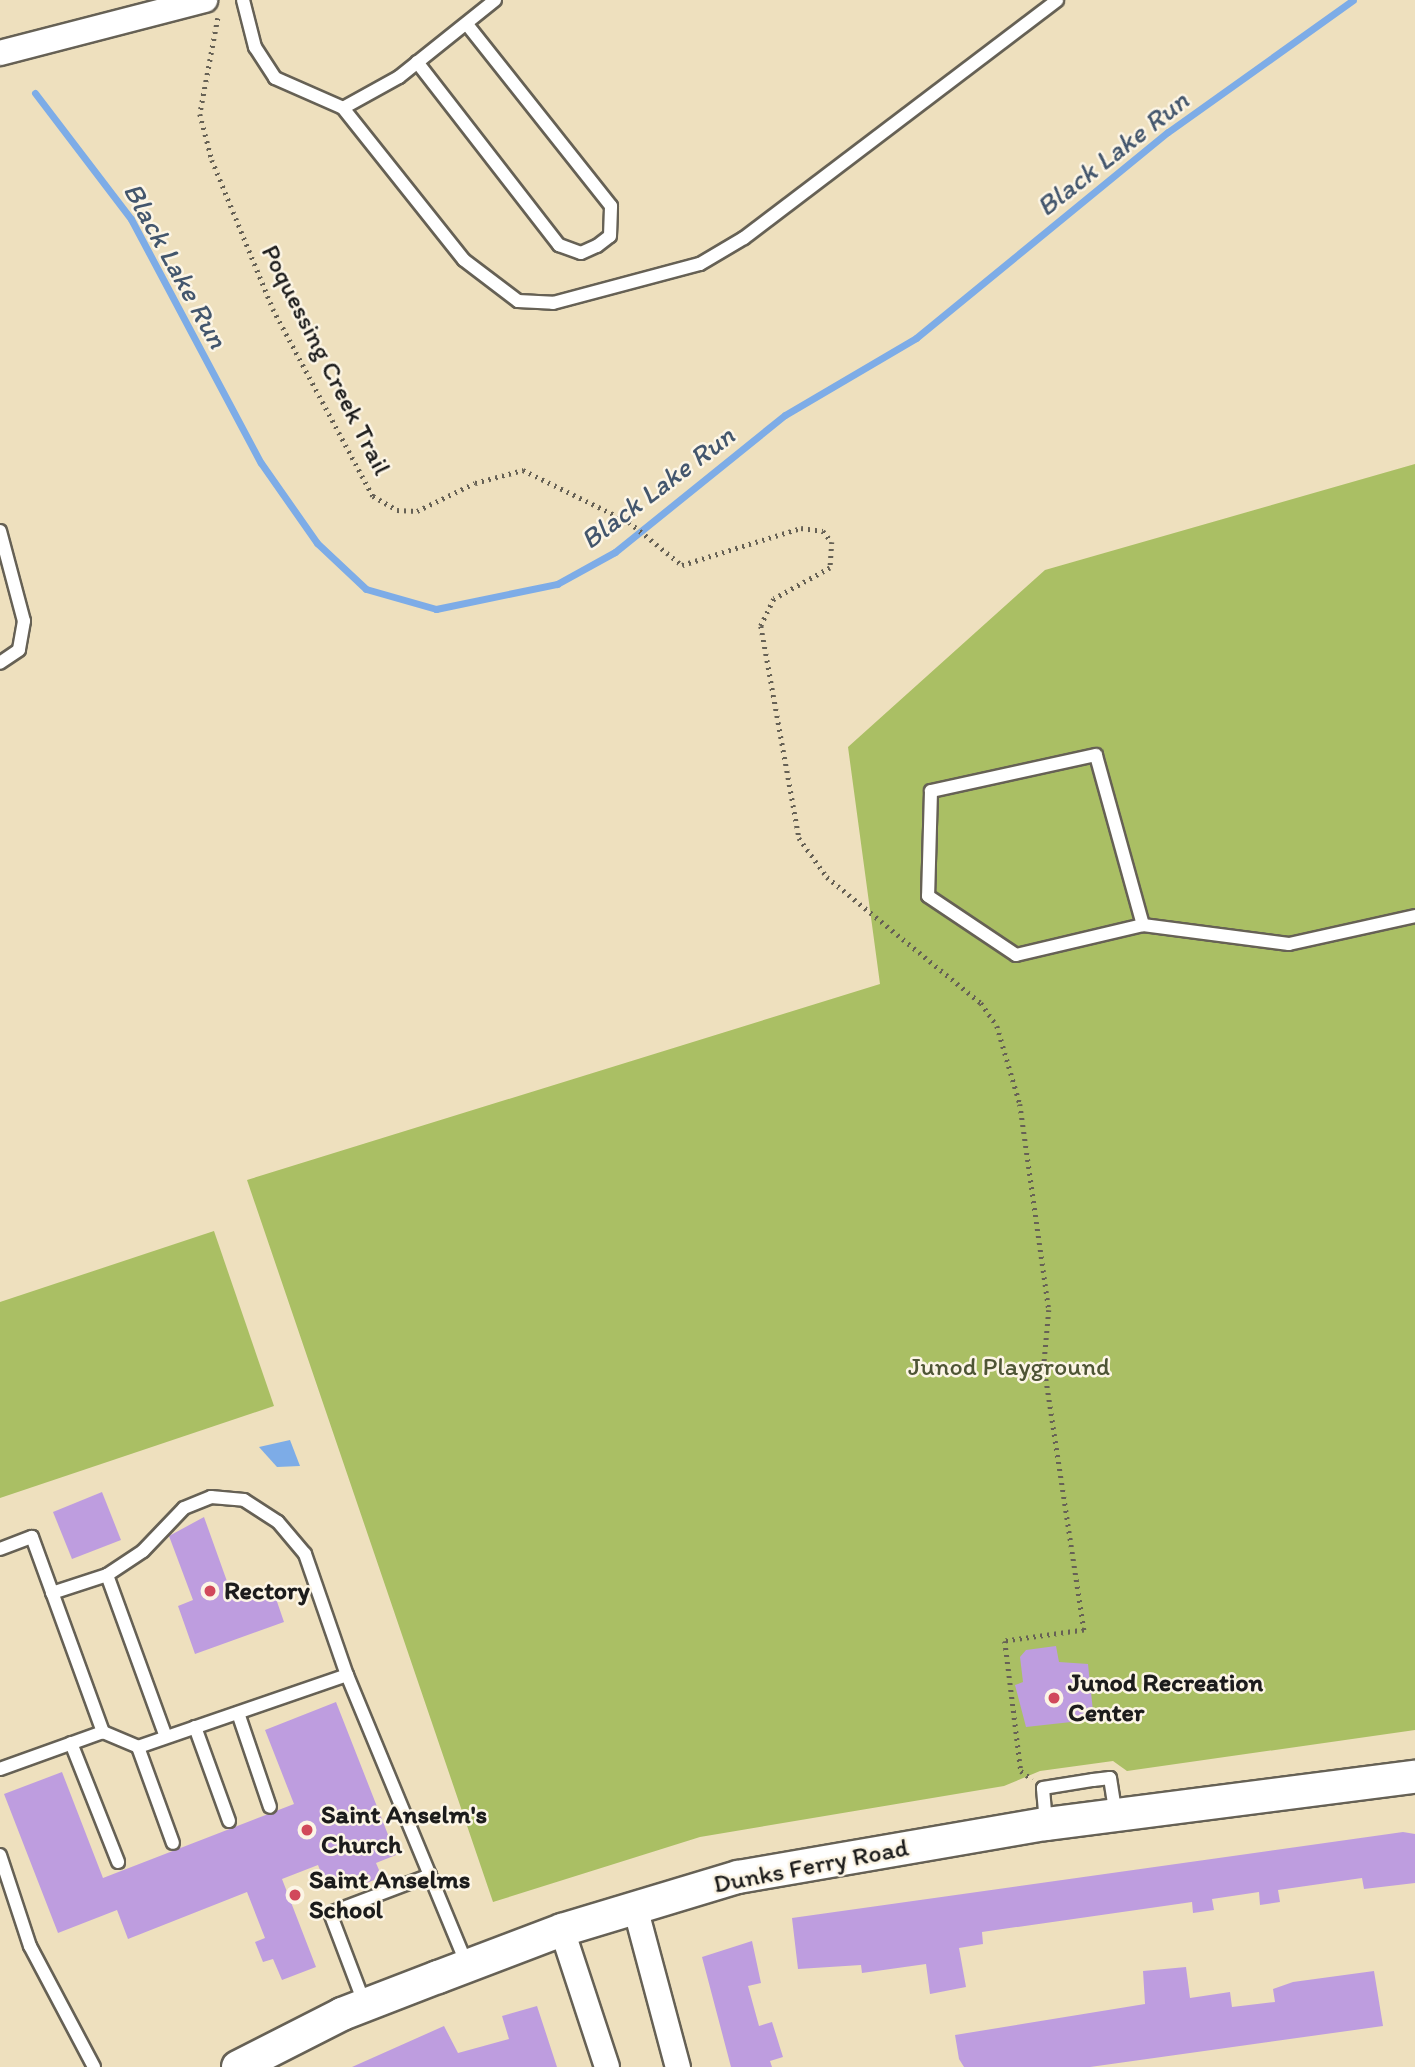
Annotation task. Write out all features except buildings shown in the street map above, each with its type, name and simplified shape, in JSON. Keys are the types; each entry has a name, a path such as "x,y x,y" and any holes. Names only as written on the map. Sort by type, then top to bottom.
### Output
{"street":[{"path":"0,53 192,2"},
{"name":"Dunks Ferry Road","path":"238,2067 365,2005 562,1930 738,1877 1046,1824 1415,1777"},
{"path":"635,1907 678,2067"},
{"path":"562,1930 607,2067"}],"lane":[{"path":"243,0 255,47 275,78 343,108 464,260 518,301 553,303 700,264 744,237 1058,0"},
{"path":"343,108 417,62 495,0"},
{"path":"417,62 559,245 581,253 597,246 610,236 611,206 467,24"},
{"path":"0,531 24,621 19,650 0,663"},
{"path":"1143,925 1096,755 930,791 928,896 1016,956 1143,925 1289,944 1415,916"},
{"path":"52,1593 107,1575 143,1551 184,1508 211,1497 244,1500 278,1522 305,1554 347,1675 468,1966"},
{"path":"0,1549 32,1537 103,1732"},
{"path":"107,1575 166,1737"},
{"path":"0,1769 103,1732 138,1747 347,1675"},
{"path":"238,1713 270,1807"},
{"path":"195,1727 229,1821"},
{"path":"71,1743 118,1862"},
{"path":"138,1747 173,1843"},
{"path":"1046,1824 1043,1788 1110,1778 1116,1814"},
{"path":"0,1854 30,1946 94,2067"},
{"path":"365,2005 330,1913 430,1875"}],"path":[{"name":"Poquessing Creek Trail","path":"216,25 200,114 212,160 273,309 373,496 397,510 417,511 475,483 523,470 640,530 669,558 699,563 801,528 823,531 832,542 830,568 774,599 761,626 796,828 818,868 968,989 997,1026 1024,1124 1049,1310 1044,1364 1084,1630 1005,1641 1021,1771 1043,1788"}],"green space":[{"name":"Junod Playground","path":"1415,464 1415,1730 1127,1771 1113,1761 1040,1771 1004,1786 700,1837 493,1902 247,1180 880,984 848,747 1045,570"},
{"path":"214,1231 274,1406 0,1498 0,1302"}],"water":[{"path":"290,1440 300,1466 277,1467 259,1447"}],"waterway":[{"name":"Black Lake Run","path":"35,93 131,219 261,463 317,543 366,589 436,609 557,584 615,552 785,415 916,338 1168,132 1353,0"}],"place":[{"name":"Rectory","path":"210,1591"},
{"name":"Junod Recreation Center","path":"1054,1698"},
{"name":"Saint Anselm's Church","path":"307,1830"},
{"name":"Saint Anselms School","path":"295,1895"}]}
